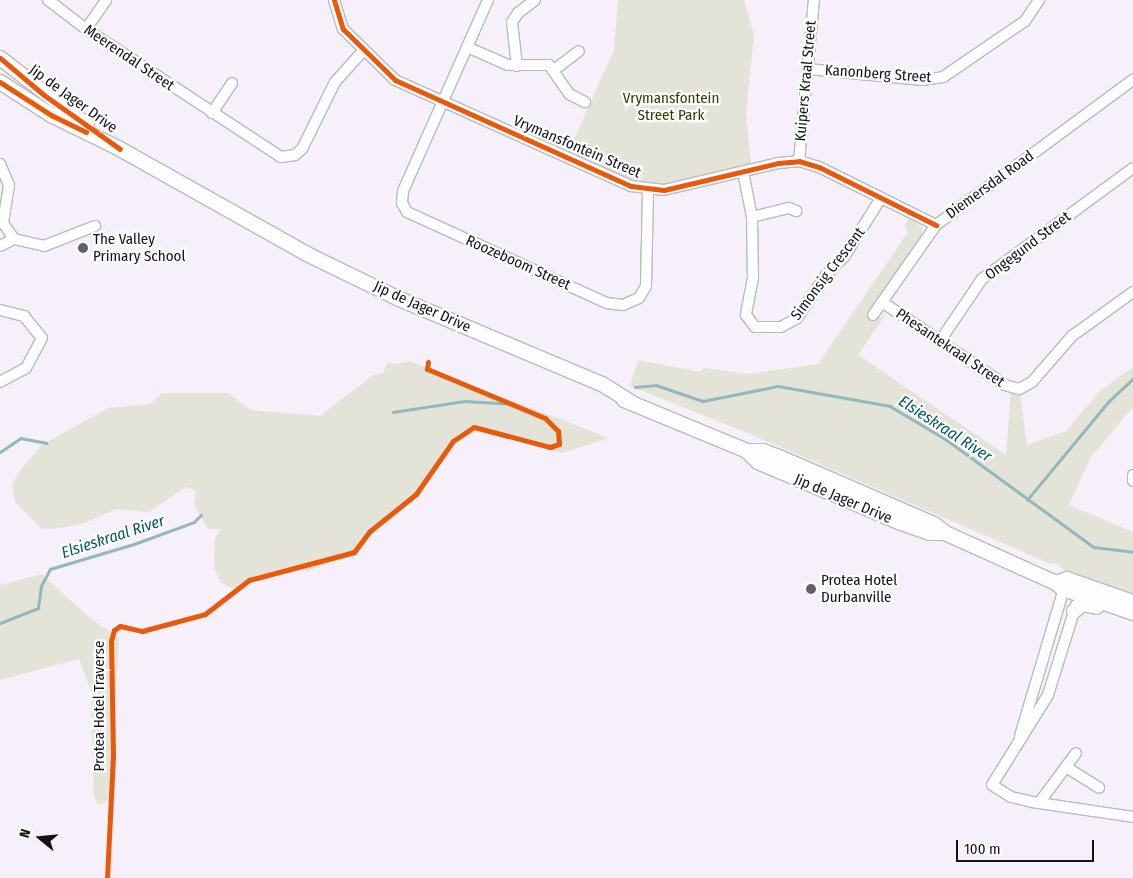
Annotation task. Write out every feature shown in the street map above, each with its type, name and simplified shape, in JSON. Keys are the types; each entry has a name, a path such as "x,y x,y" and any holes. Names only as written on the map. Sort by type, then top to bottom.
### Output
{"main road":[{"name":"Jip de Jager Drive","path":"0,58 44,95 120,148"},
{"name":"Jip de Jager Drive","path":"0,82 51,115 120,148 309,255 397,298 602,384 632,402 747,450 758,462 901,524 930,533 945,533 1062,584 1133,602"},
{"name":"Jip de Jager Drive","path":"1081,590 1133,613"},
{"path":"1074,611 1086,604 1133,619"}],"street":[{"name":"Meerendal Street","path":"48,0 86,29 272,154 285,157 294,155 305,145 335,82 363,51"},
{"path":"86,29 106,0"},
{"name":"Vrymansfontein Street","path":"334,0 340,26 363,51 395,80 631,186 648,190 671,188 778,162 799,161 819,167 936,225"},
{"path":"443,103 488,0"},
{"path":"517,66 512,22 518,13 535,0"},
{"name":"Kuipers Kraal Street","path":"799,161 814,0"},
{"name":"Kanonberg Street","path":"808,69 936,79 955,71 1025,21 1039,0"},
{"path":"467,47 504,64 517,66 545,64 554,70 569,94 585,102"},
{"path":"554,70 579,51"},
{"name":"Diemersdal Road","path":"873,315 936,225 1133,80"},
{"path":"212,113 232,84"},
{"name":"Roozeboom Street","path":"443,103 403,191 402,203 407,212 607,303 632,302 646,286 648,190"},
{"path":"0,164 9,185 3,223 14,239"},
{"name":"Ongegund Street","path":"940,341 982,279 1133,168"},
{"name":"Simonsig Crescent","path":"743,172 752,217 753,278 747,300 747,321 755,327 781,327 797,318 826,275 844,257 881,198"},
{"path":"0,196 9,185"},
{"path":"752,217 789,208 796,211"},
{"path":"0,246 14,239 44,246 96,226"},
{"name":"Phesantekraal Street","path":"882,302 1005,386 1019,388 1032,382 1072,336 1133,292"},
{"path":"0,310 24,316 40,331 42,338 26,368 0,382"},
{"path":"1133,475 1133,482"},
{"path":"1018,744 1062,584"},
{"path":"1081,590 1048,695 992,785 1011,797 1039,803 1133,816"},
{"path":"1039,803 1076,753"},
{"path":"1066,767 1099,788"}],"green space":[{"name":"Vrymansfontein Street Park","path":"618,0 744,0 754,35 746,114 751,164 662,186 633,182 568,153 614,50"},
{"path":"909,216 922,228 921,237 867,316 875,321 886,314 858,355 1006,455 1011,392 1020,393 1027,445 1066,431 1100,391 1133,367 1133,407 1091,457 1069,505 1133,532 1133,595 1064,570 1056,563 1051,564 750,434 630,386 638,360 700,372 704,368 749,374 818,364 908,232 905,226"},
{"path":"409,361 609,438 562,453 479,430 455,443 413,502 372,533 358,554 308,571 290,568 233,589 220,582 214,568 215,539 221,529 208,529 194,505 196,491 186,487 149,512 117,509 82,524 59,528 42,529 15,502 12,485 20,470 42,445 108,408 150,404 162,393 228,393 251,410 320,416 373,375 383,373 388,362 398,364"},
{"path":"42,574 90,618 119,638 109,799 98,805 94,796 91,690 79,659 0,680 0,585"}],"waterway":[{"path":"1027,500 1108,402 1133,379"},
{"name":"Elsieskraal River","path":"635,387 656,385 703,401 778,386 890,406 947,440 1094,547 1133,552"},
{"name":"Elsieskraal River","path":"393,412 465,401 513,404"},
{"path":"0,452 21,438 47,443"},
{"name":"Elsieskraal River","path":"0,623 38,608 41,586 50,569 134,544 194,522 201,515"}],"cycle path":[{"path":"334,0 343,29 395,80 631,186 664,190 778,163 799,161 819,167 936,225"},
{"path":"0,58 44,95 120,149"},
{"path":"0,82 51,115 86,132"},
{"name":"Protea Hotel Traverse","path":"107,878 113,756 111,641 114,630 120,626 142,631 205,614 249,580 354,552 370,531 416,494 453,441 474,427 550,447 559,444 558,431 545,418 427,369 428,362"}],"place":[{"name":"The Valley Primary School","path":"83,248"},
{"name":"Protea Hotel Durbanville","path":"811,589"}]}
